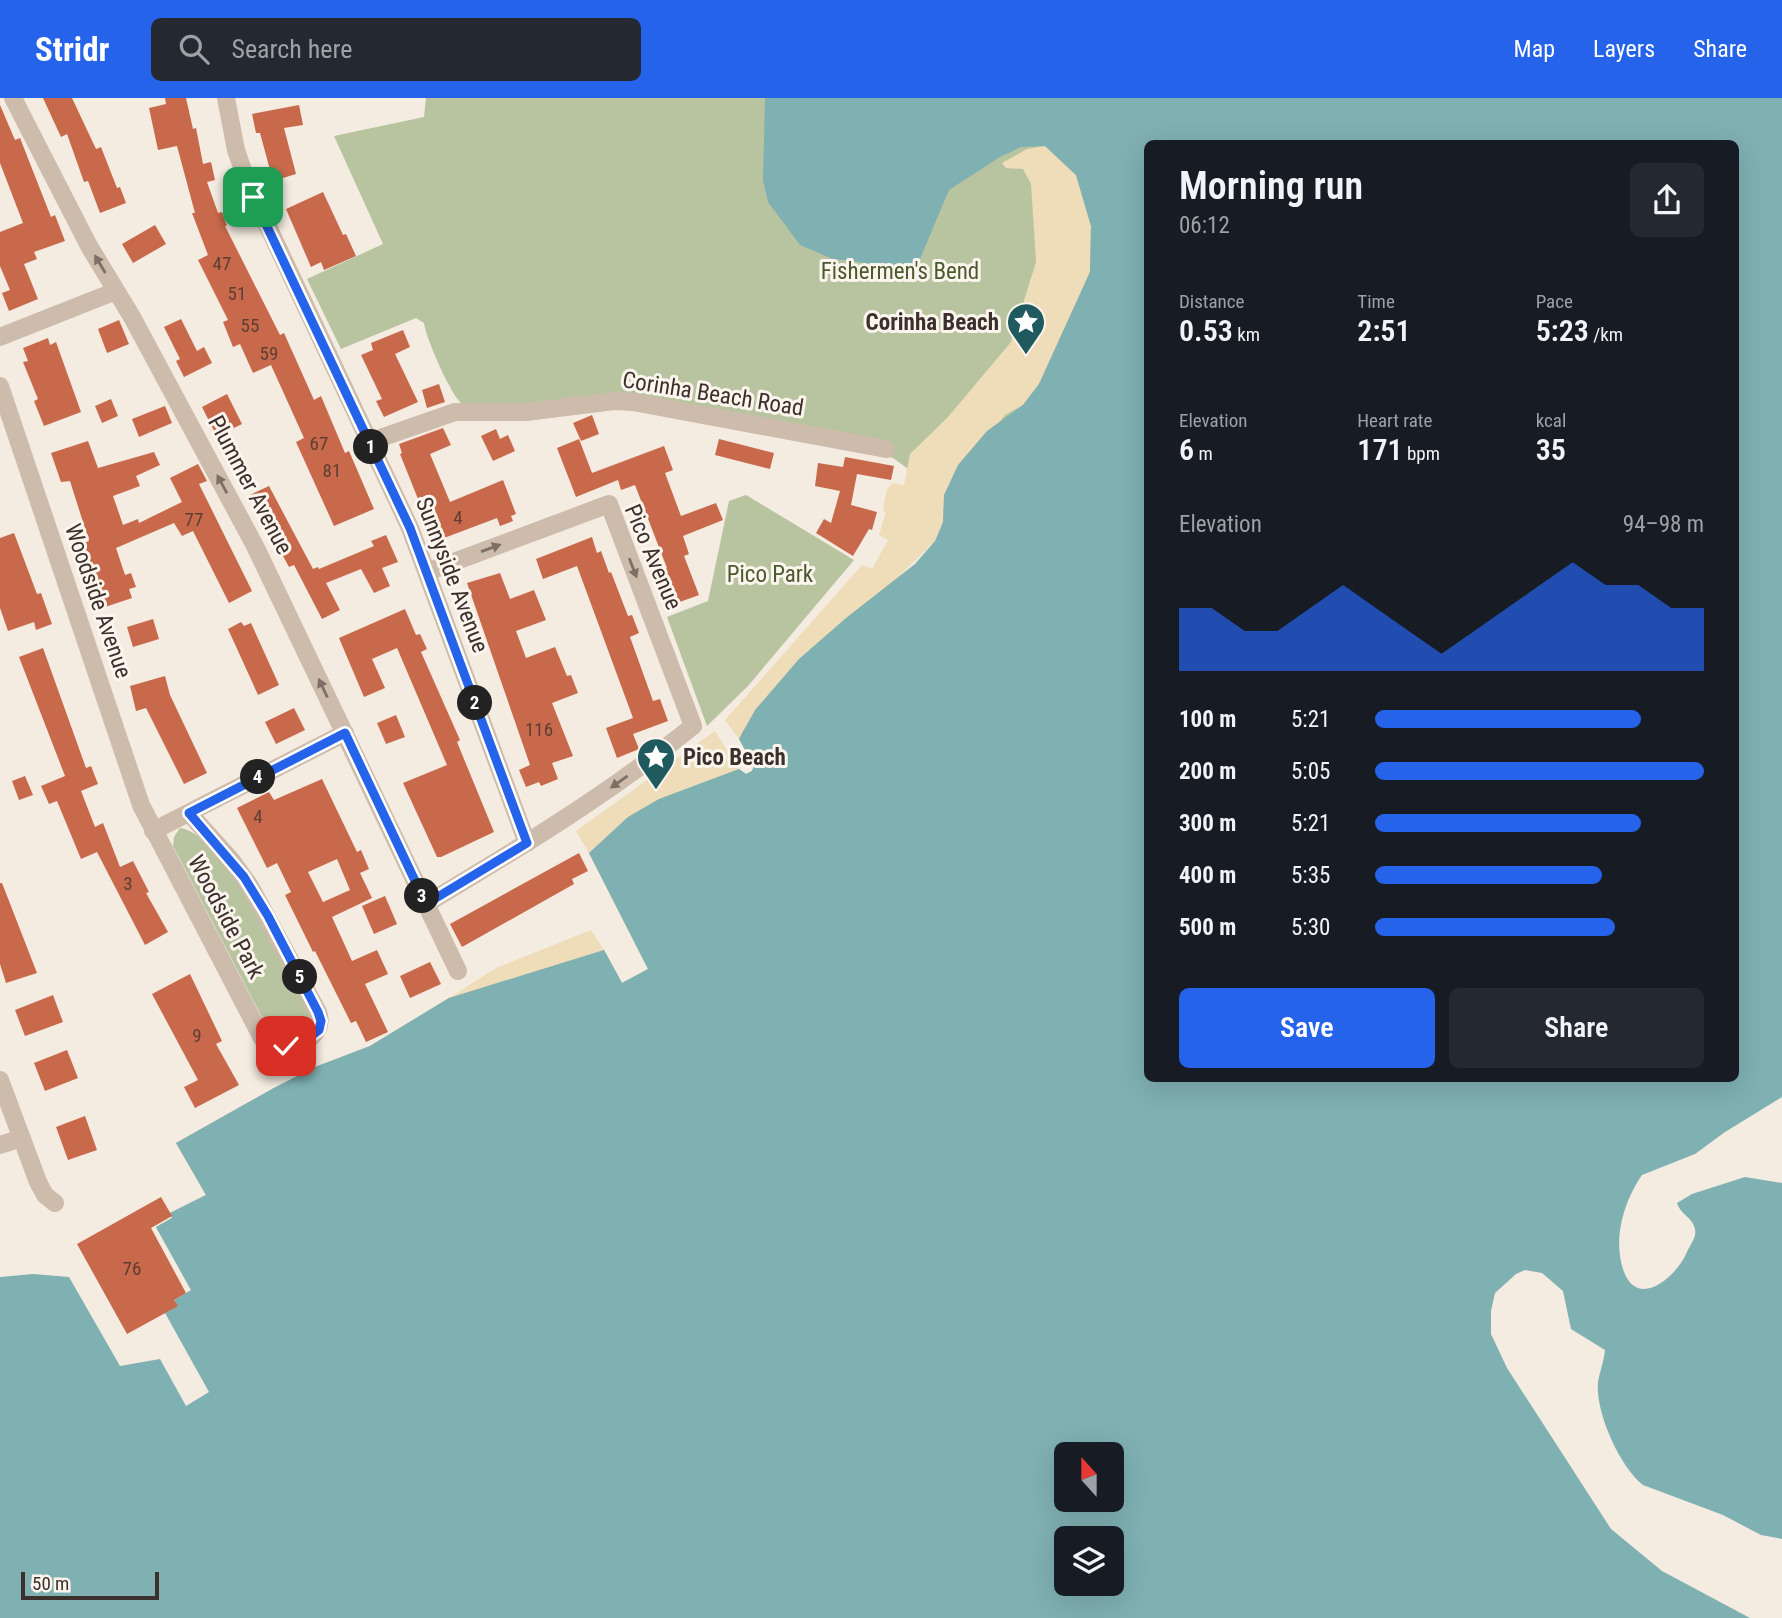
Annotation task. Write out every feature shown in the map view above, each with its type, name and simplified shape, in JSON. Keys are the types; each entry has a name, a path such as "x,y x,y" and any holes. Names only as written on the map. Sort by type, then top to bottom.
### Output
{"street":[{"name":"Plummer Avenue","path":"13,98 89,246 255,546 458,971"},
{"name":"Sunnyside Avenue","path":"226,98 236,149 247,182 427,572 527,843"},
{"path":"0,337 116,291"},
{"name":"Woodside Avenue","path":"0,386 141,805 153,831"},
{"name":"Corinha Beach Road","path":"369,442 450,413 526,412 614,401 633,402 886,449"},
{"name":"Pico Avenue","path":"427,572 609,505 693,726 648,762 527,843"},
{"path":"153,831 345,733"},
{"name":"Woodside Park","path":"153,831 262,1038 275,1047 306,1040 319,1030 321,1021 318,1012 268,916 244,877 189,813"},
{"path":"426,904 527,843"},
{"path":"0,1080 43,1191 55,1203"},
{"path":"0,1144 22,1138"}],"green space":[{"name":"Fishermen's Bend","path":"426,98 1228,98 1201,140 1144,140 1144,349 1074,492 1064,623 1008,664 930,750 841,815 571,1099 504,1136 399,1168 235,1279 207,1289 191,1290 156,1227 172,1218 170,1213 206,1195 176,1143 315,1067 370,1046 449,998 604,950 622,983 648,969 589,853 628,817 659,799 739,769 746,774 752,771 754,766 739,739 762,700 812,647 920,560 935,542 942,525 944,495 893,458 874,454 874,442 630,396 597,396 529,407 466,407 454,394 448,382 424,323 416,318 341,349 307,279 383,244 334,136 424,117"},
{"name":"Pico Park","path":"746,495 854,560 748,686 707,726 667,617 708,601 729,501"},
{"path":"180,828 198,836 218,855 256,910 312,1018 299,1033 282,1035 269,1031 173,846 174,837"}],"sand":[{"name":"Corinha Beach","path":"1045,146 1076,175 1091,226 1090,272 1039,384 1023,405 1005,415 944,495 943,522 935,541 743,730 739,739 725,720 862,565 872,569 888,540 879,535 886,512 883,511 887,489 893,483 904,485 910,454 948,417 1011,342 1036,262 1031,184 1023,169 1006,168 1002,163 1027,149"},
{"name":"Pico Beach","path":"715,731 739,769 659,799 628,817 589,853 576,831"},
{"path":"591,930 604,950 449,998 496,968"}],"water":[{"path":"765,98 1782,98 1782,1097 1695,1154 1642,1175 1625,1209 1619,1247 1624,1272 1630,1283 1638,1288 1656,1286 1674,1272 1695,1236 1694,1225 1677,1203 1692,1194 1745,1177 1782,1183 1782,1539 1761,1535 1723,1515 1643,1485 1634,1477 1611,1438 1601,1408 1598,1382 1605,1350 1571,1329 1563,1291 1542,1273 1525,1270 1516,1274 1495,1293 1491,1311 1491,1334 1507,1368 1611,1529 1662,1571 1750,1618 0,1618 0,1277 33,1274 69,1277 120,1366 160,1359 186,1406 209,1392 165,1313 177,1306 174,1300 191,1290 156,1227 172,1218 170,1213 206,1195 176,1143 315,1067 370,1046 449,998 604,950 622,983 648,969 589,853 628,817 659,799 739,769 746,774 752,771 754,766 739,739 755,710 799,659 915,564 935,541 943,522 944,495 958,465 987,431 1023,405 1039,384 1090,272 1091,226 1076,175 1045,146 1021,147 1000,157 949,190 914,273 888,277 860,262 833,259 800,245 768,202 763,181"}],"building":[{"path":"43,98 72,98 96,149 101,147 117,188 120,187 126,203 100,213 88,181 84,182 67,134 61,137"},
{"path":"165,98 186,98 193,129 196,128 203,164 211,162 215,180 207,182 218,213 222,212 225,226 280,335 284,333 314,400 321,396 345,453 349,451 374,509 334,526 296,442 304,438 271,365 253,373 240,344 233,347 223,322 228,320 198,260 208,255 192,213 195,213 177,146 158,150 149,108 166,104"},
{"path":"0,105 15,140 20,138 51,217 55,215 65,241 34,252 37,259 24,264 38,299 9,311 2,293 10,290 0,266 0,232 23,223 0,163"},
{"path":"299,105 303,125 284,128 296,174 273,181 252,114"},
{"path":"323,192 356,256 324,270 321,262 311,267 286,209"},
{"path":"155,225 166,244 133,263 122,244"},
{"path":"181,319 197,351 204,347 212,363 184,377 176,361 180,359 164,327"},
{"path":"119,320 129,344 107,353 98,329"},
{"path":"403,330 410,347 395,354 418,402 384,417 376,401 382,399 361,355 373,350 371,343"},
{"path":"48,338 50,345 56,342 81,412 44,426 34,401 38,399 23,362 28,361 23,348"},
{"path":"439,384 445,402 427,408 422,390"},
{"path":"227,394 242,424 230,430 228,426 215,433 202,407"},
{"path":"111,399 118,416 102,423 95,406"},
{"path":"165,406 172,423 139,437 132,419"},
{"path":"592,415 599,434 581,441 573,423"},
{"path":"443,428 451,445 430,454 450,502 503,480 516,514 511,516 513,521 500,526 497,518 444,538 427,495 418,499 400,454 399,444"},
{"path":"496,429 500,439 508,435 515,451 493,461 481,436"},
{"path":"579,439 592,473 664,446 673,470 665,473 681,516 716,503 723,520 683,536 689,554 684,556 699,595 677,603 672,601 661,570 667,568 635,485 621,490 618,480 576,497 557,448"},
{"path":"719,439 774,453 770,469 715,455"},
{"path":"88,441 98,468 154,452 160,465 136,476 140,486 113,496 123,525 138,519 139,523 182,502 170,478 198,464 207,481 199,484 252,591 229,603 193,531 182,536 174,523 116,548 125,575 131,573 136,587 129,589 132,598 105,607 83,543 89,541 70,481 61,482 51,453"},
{"path":"845,457 894,466 891,480 857,474 851,505 877,512 872,530 869,529 853,556 816,533 824,519 831,523 840,491 815,486 818,463 843,467"},
{"path":"269,486 313,569 319,569 374,546 371,541 386,535 398,562 382,568 390,586 374,593 361,569 326,583 340,610 322,619 294,565 289,567 250,495"},
{"path":"14,533 37,594 41,593 52,624 36,630 34,622 8,631 0,608 0,538"},
{"path":"592,537 597,553 601,551 609,573 611,572 628,616 632,615 639,633 630,637 653,701 660,699 668,721 633,734 639,749 617,758 606,728 633,718 577,566 543,579 536,559"},
{"path":"500,573 510,599 534,590 546,620 516,631 526,658 555,647 567,676 571,675 578,693 552,703 573,756 552,763 558,779 541,786 539,782 526,787 519,770 530,765 467,583"},
{"path":"405,609 416,635 420,634 427,649 421,652 460,740 457,742 494,832 441,857 437,857 403,783 447,765 397,648 372,659 385,688 364,697 339,638"},
{"path":"153,619 159,639 133,647 127,627"},
{"path":"241,622 244,626 251,623 279,685 258,695 228,629"},
{"path":"43,648 86,768 91,766 98,784 81,791 95,827 103,823 120,867 133,861 149,892 146,893 168,932 145,945 97,852 81,859 57,801 49,804 41,786 65,776 19,657"},
{"path":"165,676 170,695 207,773 184,784 146,708 136,711 130,686"},
{"path":"294,708 305,730 276,744 265,722"},
{"path":"396,715 405,737 386,744 377,723"},
{"path":"25,776 33,795 19,800 12,781"},
{"path":"322,779 357,852 361,850 369,869 360,873 372,898 332,917 352,961 377,950 388,974 365,984 388,1032 366,1042 356,1021 351,1023 315,951 313,952 285,895 291,892 277,863 267,868 237,808 269,792 274,800","holes":["337,859 350,890 323,902 308,872"]},
{"path":"579,853 588,871 572,879 574,884 462,947 450,924"},
{"path":"0,883 37,973 6,983 0,964"},
{"path":"385,896 397,924 374,934 362,906"},
{"path":"430,962 441,984 410,998 400,976"},
{"path":"190,974 222,1041 216,1044 239,1085 195,1108 184,1087 198,1080 152,994"},
{"path":"53,995 63,1022 25,1036 15,1010"},
{"path":"67,1050 78,1078 45,1091 34,1063"},
{"path":"85,1116 97,1150 68,1160 56,1127"},
{"path":"161,1197 172,1216 151,1228 186,1293 174,1300 178,1306 127,1334 77,1244"}],"place":[{"name":"Corinha Beach","path":"1026,356"},
{"name":"Pico Beach","path":"656,791"}],"route":[{"path":"253,197 410,528 527,843 426,904 345,733 189,813 244,877 268,916 318,1012 321,1021 319,1030 306,1040 286,1046"}]}
